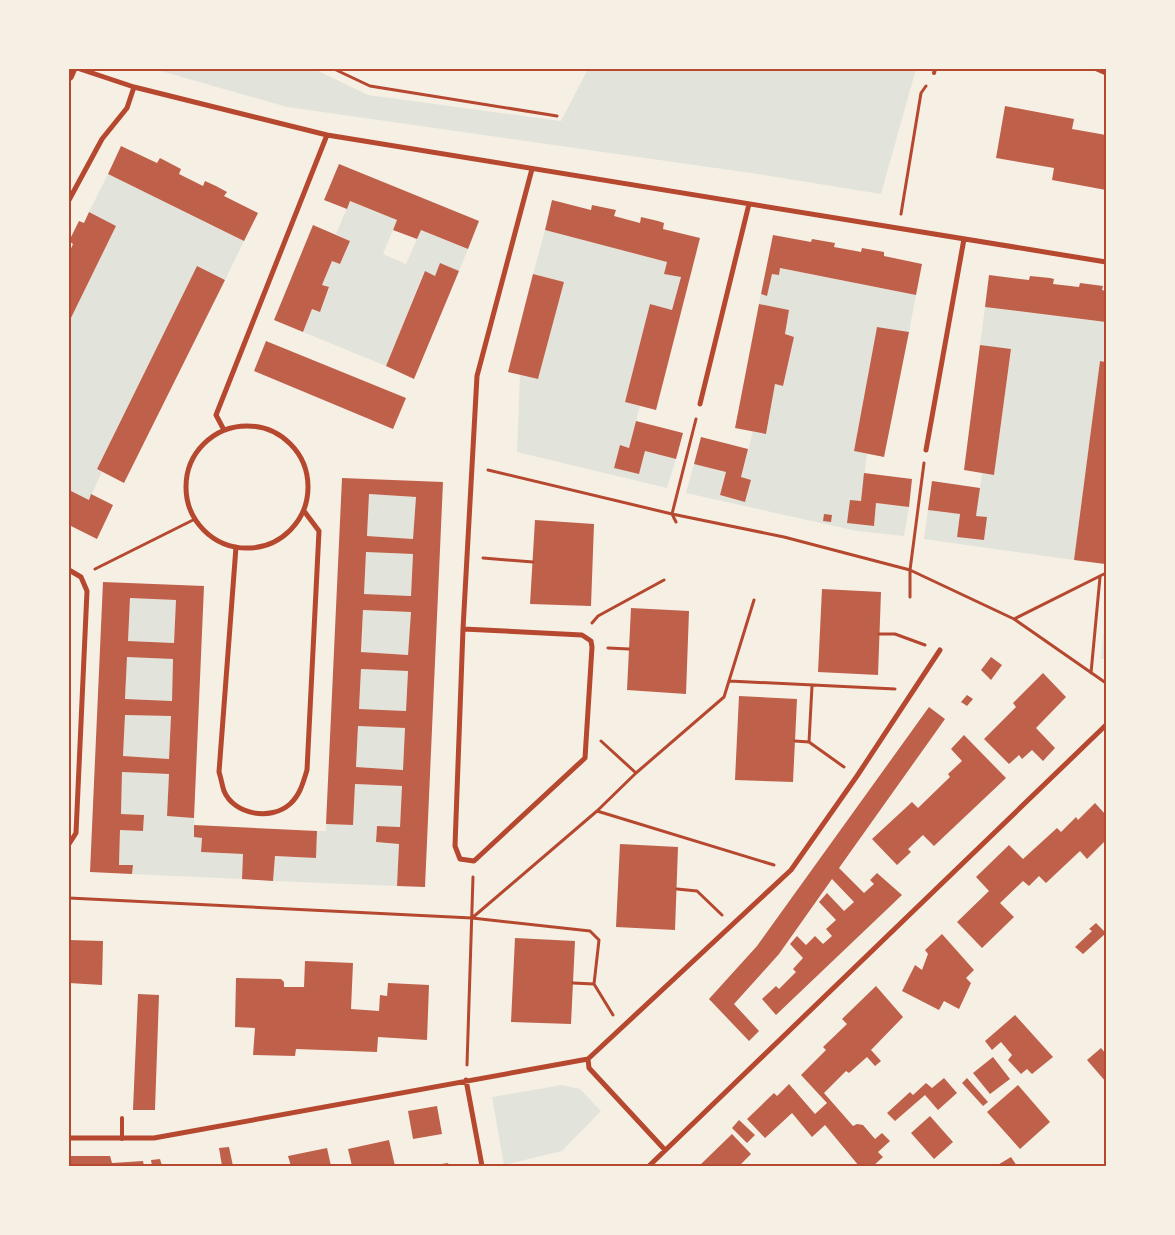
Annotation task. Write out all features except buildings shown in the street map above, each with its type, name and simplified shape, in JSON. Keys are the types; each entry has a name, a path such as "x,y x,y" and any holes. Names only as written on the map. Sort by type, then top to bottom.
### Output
{"main road":[{"path":"69,76 72,69"}],"street":[{"path":"80,69 134,88 327,136 1106,262"},
{"path":"1097,69 1106,73"},
{"path":"69,200 102,139 127,108 134,88"},
{"path":"224,430 216,414 327,136"},
{"path":"463,628 582,635 591,641 592,647 585,758 474,861 460,859 455,846 463,628 477,376 532,169"},
{"path":"700,404 749,204"},
{"path":"926,450 964,239"},
{"path":"244,426 264,428 283,438 298,452 307,470 309,491 304,511 293,529 276,542 257,548 236,548 220,542 206,532 195,519 187,500 189,471 193,458 206,442 224,430 244,426"},
{"path":"236,548 219,772 224,792 236,806 255,814 274,813 290,805 302,790 307,770 320,531 304,511"},
{"path":"69,570 81,576 87,591 76,833 69,844"},
{"path":"69,1138 154,1138 588,1059 791,870 857,776 940,650"},
{"path":"649,1166 1106,725"},
{"path":"588,1059 589,1068 665,1150"},
{"path":"466,1080 482,1166"}],"lane":[{"path":"122,1118 122,1139"}],"path":[{"path":"334,69 370,86 557,116"},
{"path":"898,227 921,93 934,71"},
{"path":"676,522 672,514 700,404"},
{"path":"910,596 910,570 926,450"},
{"path":"472,466 672,514 784,537 910,570 1014,619 1106,683"},
{"path":"81,576 195,519"},
{"path":"781,543 784,537"},
{"path":"467,557 533,562"},
{"path":"1014,619 1106,573"},
{"path":"1092,673 1100,576"},
{"path":"582,635 598,616 664,580"},
{"path":"472,918 597,811 724,697 754,600"},
{"path":"879,634 894,634 940,650"},
{"path":"592,647 629,649"},
{"path":"728,681 892,690 915,688"},
{"path":"809,742 812,686"},
{"path":"586,738 604,741 636,774"},
{"path":"795,741 809,742 857,776"},
{"path":"597,811 791,870"},
{"path":"466,1080 474,861"},
{"path":"677,889 697,891 733,926"},
{"path":"69,898 472,918 590,930 599,940 594,984 622,1028"},
{"path":"573,983 594,984"}],"shaded area":[{"path":"154,69 314,69 368,95 561,121 588,69 916,69 881,194 751,173 287,107"},
{"path":"108,174 244,241 225,280 197,266 97,469 102,472 89,500 69,490 69,322 116,226 89,212"},
{"path":"350,201 397,220 383,254 406,264 421,230 468,249 459,271 440,263 435,276 424,272 386,366 303,332 312,309 320,312 329,288 322,285 332,261 340,264 350,241 336,234"},
{"path":"545,230 667,262 665,274 681,277 672,310 632,378 625,402 640,406 629,448 620,445 614,467 639,474 645,451 676,459 667,488 517,452 520,375 538,379 564,282 533,274"},
{"path":"780,268 916,295 909,332 877,327 854,451 867,454 861,501 848,523 874,526 876,503 909,507 904,536 857,531 686,493 694,464 726,472 720,495 746,501 751,480 741,477 753,431 766,434 775,384 783,386 794,337 785,335 789,310 759,304 761,294 767,295 772,274"},
{"path":"985,307 1106,322 1106,362 1100,361 1074,560 924,539 928,510 960,514 957,536 984,540 987,517 976,516 982,473 994,475 1011,350 980,345"},
{"path":"369,494 416,497 413,539 367,536"},
{"path":"366,552 413,554 411,596 364,594"},
{"path":"130,598 176,600 174,643 128,641"},
{"path":"363,610 411,612 408,655 362,652"},
{"path":"1105,615 1106,659 1101,659"},
{"path":"127,657 173,659 172,701 125,699"},
{"path":"361,669 408,671 406,711 359,709"},
{"path":"125,715 171,716 169,759 123,756"},
{"path":"358,726 405,728 403,770 356,767"},
{"path":"122,772 169,774 167,816 194,818 194,837 202,838 201,852 243,854 242,879 132,874 132,865 119,865 120,830 143,831 144,815 121,814"},
{"path":"355,784 402,786 400,827 377,826 376,842 399,844 397,886 273,881 275,856 316,858 317,831 326,831 326,824 353,825"},
{"path":"562,1085 580,1089 601,1111 562,1151 504,1165 492,1097"}]}
